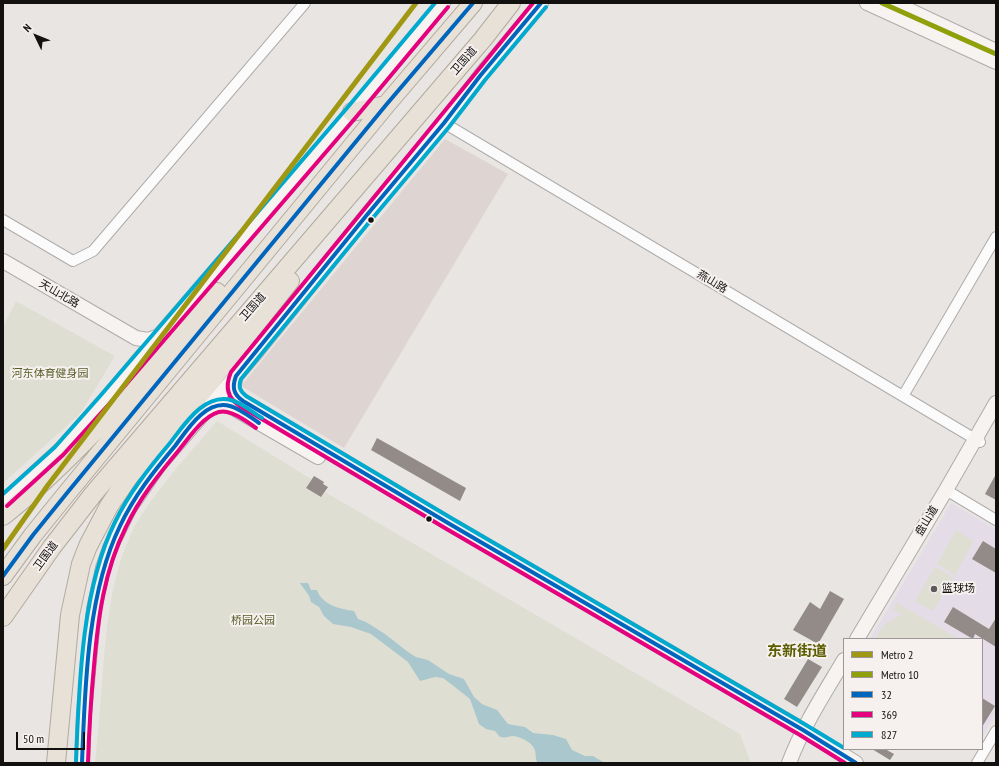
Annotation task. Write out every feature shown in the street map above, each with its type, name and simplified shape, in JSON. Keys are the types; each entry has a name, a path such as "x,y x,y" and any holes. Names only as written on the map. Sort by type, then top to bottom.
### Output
{"highway":[{"name":"卫国道","path":"3,576 33,535 386,105 473,3"},
{"name":"卫国道","path":"3,617 52,547 94,493 483,39 511,3"},
{"path":"352,112 386,105"},
{"path":"3,516 41,484 88,439 287,213 386,105"},
{"path":"56,762 70,615 81,564 88,546 109,506 133,472 206,388 264,315 407,128"}],"street":[{"path":"3,220 72,261 93,251 304,3"},
{"path":"3,502 59,451 132,369 352,112 443,3"},
{"path":"82,763 84,713 94,609 110,548 126,514 143,487 183,436 236,376 541,3"},
{"path":"867,3 996,62"},
{"path":"894,3 996,51"},
{"name":"燕山路","path":"444,122 977,441"},
{"path":"903,396 996,237"},
{"name":"天山北路","path":"3,262 136,338 148,340 159,336"},
{"name":"天山北路","path":"3,268 130,341 135,347 136,354 132,369"},
{"path":"236,376 233,388 236,396 243,401 803,735 842,763"},
{"name":"盘山道","path":"863,638 977,441 996,403"},
{"path":"207,410 224,405 236,409 803,735 856,763"},
{"name":"盘山道","path":"977,441 996,414"},
{"path":"948,492 996,520"},
{"name":"盘山道","path":"858,638 948,492"},
{"path":"789,763 843,662"},
{"path":"795,763 803,735 843,672"},
{"path":"977,763 996,731"}],"shaded area":[{"path":"445,139 508,174 344,448 241,386"},
{"path":"951,503 996,529 996,714 983,735 983,638 871,638"}],"green space":[{"name":"河东体育健身园","path":"16,301 115,356 80,414 3,483 3,327"},
{"name":"桥园公园","path":"217,421 311,479 306,488 321,497 325,492 740,734 751,763 95,763 106,633 116,578 127,543 135,526 152,499"},
{"name":"篮球场","path":"956,530 974,541 955,575 937,564"},
{"name":"篮球场","path":"935,567 953,577 933,611 915,601"},
{"path":"897,603 957,638 876,638 880,630 886,624 902,615 893,609"}],"water":[{"path":"300,583 308,583 311,590 317,590 319,595 327,603 343,609 354,611 358,619 366,622 385,634 416,657 428,660 449,674 464,679 474,697 482,704 497,710 508,724 525,727 533,733 553,735 566,739 572,750 585,756 593,756 605,763 538,763 534,748 528,742 515,736 500,737 495,731 486,729 479,724 470,699 443,678 435,677 420,681 408,662 371,634 351,627 333,624 324,616 319,607 311,602 308,594"}],"building":[{"path":"377,438 466,488 460,501 371,450"},
{"path":"996,474 996,500 985,494"},
{"path":"314,476 324,482 323,484 328,487 321,497 306,488"},
{"path":"983,541 996,549 996,573 972,559"},
{"path":"830,591 844,599 818,644 793,630 810,602 820,609"},
{"path":"953,607 989,629 996,618 996,647 975,634 973,638 971,638 944,622"},
{"path":"808,659 822,667 797,707 784,699"},
{"path":"983,699 995,706 983,725"},
{"path":"874,750 887,750 894,754 890,760"}],"metro line":[{"name":"2","path":"3,549 48,485 416,3"},
{"name":"10","path":"882,3 996,54"}],"transit line":[{"name":"827","path":"3,494 55,447 101,395 435,3"},
{"name":"32","path":"3,576 33,535 67,493 386,105 473,3"},
{"name":"369","path":"533,3 231,372 228,382 228,391 232,399 240,406 445,528 800,735 845,763"},
{"name":"32","path":"541,3 236,376 234,384 235,393 243,401 448,523 803,730 856,763"},
{"name":"369","path":"7,506 63,455 110,403 357,116 448,7"},
{"name":"827","path":"546,7 241,379 240,389 246,396 451,518 843,747"},
{"name":"827","path":"76,763 81,672 89,609 95,578 104,549 115,522 140,481 188,420 204,406 212,401 221,399 231,400 243,405 262,418"},
{"name":"32","path":"82,763 87,673 94,611 109,553 120,526 138,494 152,474 191,424 205,411 221,405 230,406 242,411 259,423"},
{"name":"369","path":"88,763 92,690 103,595 118,544 131,517 143,497 194,431 213,414 220,412 231,413 239,416 256,428"}],"place":[{"name":"篮球场","path":"934,589"}],"district":[{"name":"东新街道","path":"797,652"}]}
